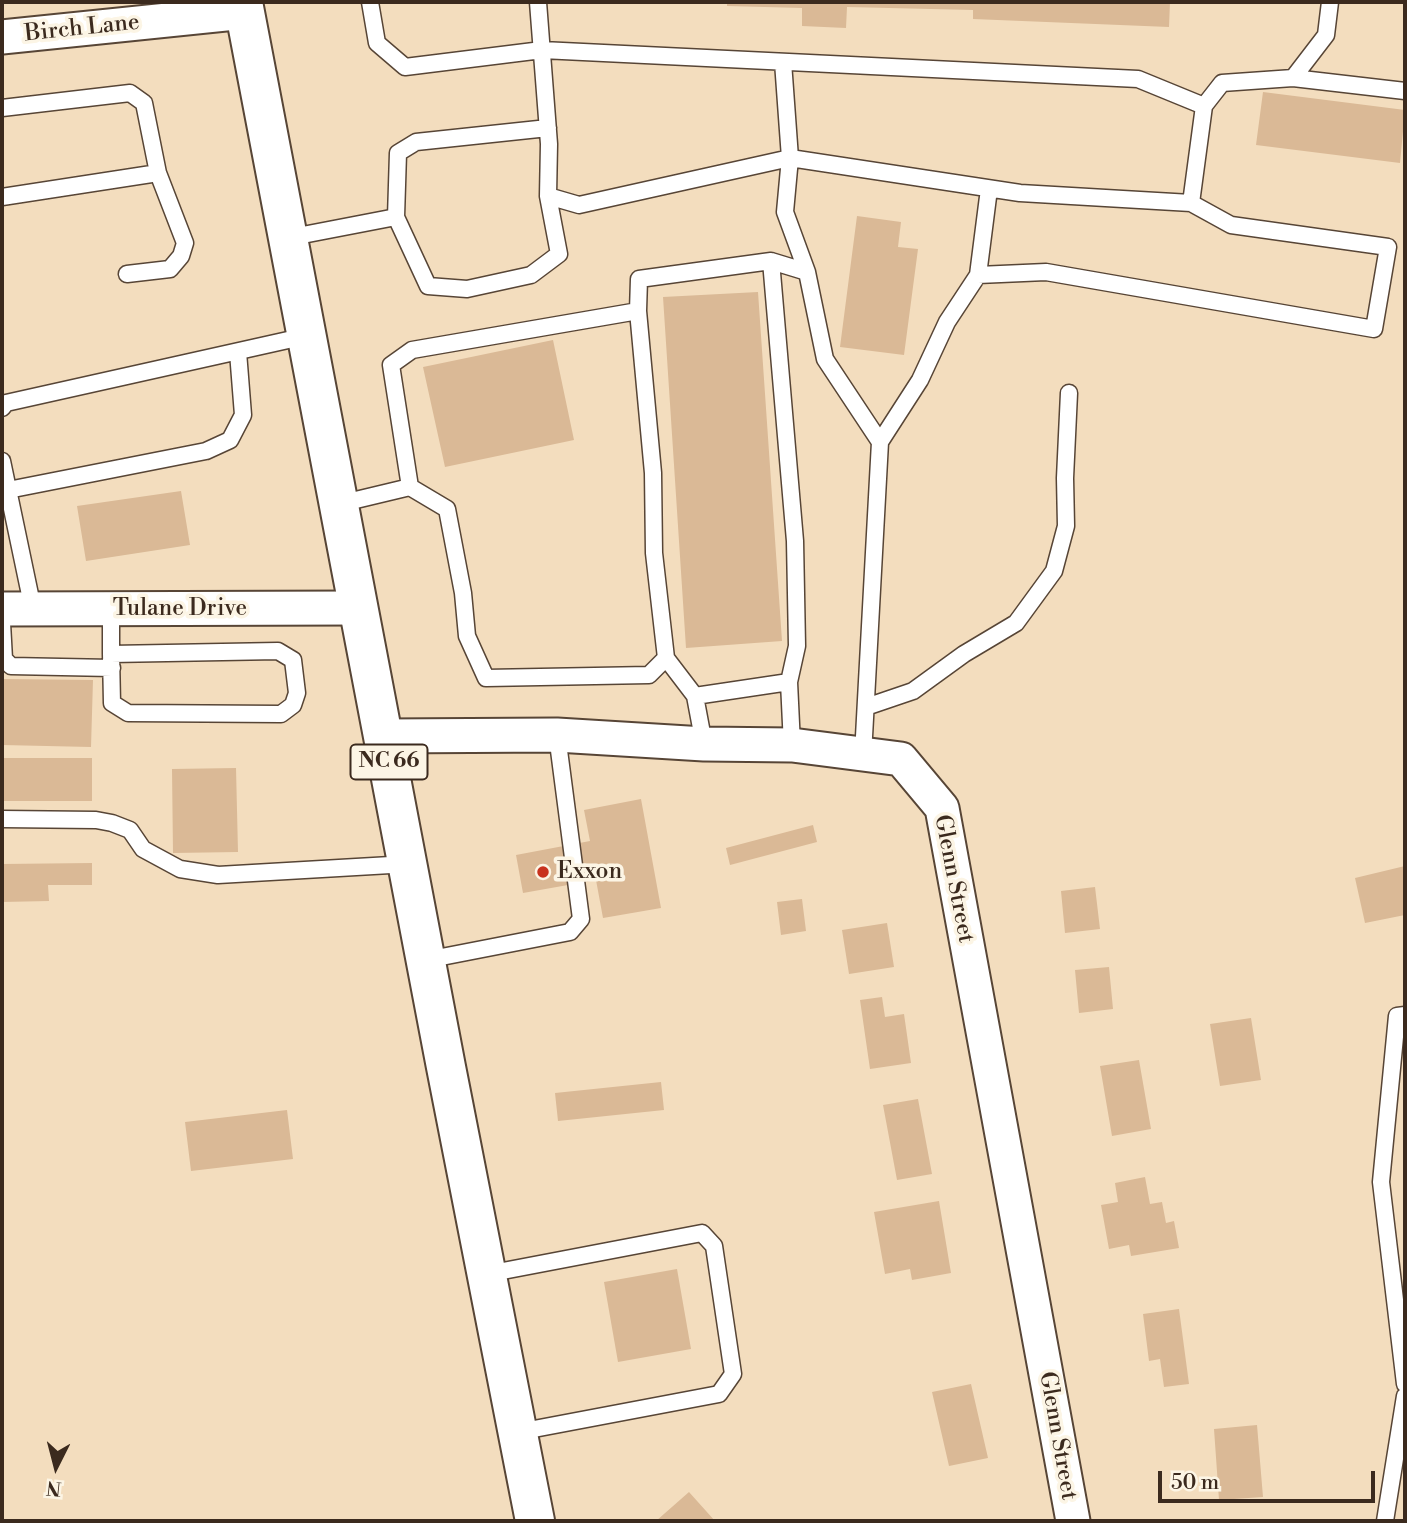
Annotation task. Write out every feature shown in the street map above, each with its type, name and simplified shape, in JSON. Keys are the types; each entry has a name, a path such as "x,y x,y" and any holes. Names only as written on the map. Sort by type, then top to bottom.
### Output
{"main road":[{"name":"NC 66","path":"244,7 535,1521"}],"street":[{"name":"Birch Lane","path":"2,37 244,7"},
{"name":"Tulane Drive","path":"17,609 359,608"},
{"name":"Glenn Street","path":"384,736 557,735 704,744 792,745 901,759 942,808 1073,1521"}],"lane":[{"path":"370,2 377,43 405,66 542,50 1138,79 1204,106"},
{"path":"538,2 548,128 548,196 559,254 531,275 467,289 428,286 396,217 398,153 416,142 548,128"},
{"path":"1293,78 1326,34 1330,2"},
{"path":"783,62 790,158 785,212 807,272 825,359 880,442"},
{"path":"1191,203 1204,106 1222,83 1293,78 1405,91"},
{"path":"2,108 130,93 144,103 158,173 185,243 181,256 170,269 127,274"},
{"path":"548,196 579,205 790,158 1020,193 1191,203 1231,225 1388,247 1374,328 1046,272 978,275"},
{"path":"2,197 158,173"},
{"path":"863,754 880,442 920,380 947,322 978,275 989,189"},
{"path":"287,238 396,217"},
{"path":"704,744 695,696 666,658 654,553 653,473 638,311 639,279 771,261 807,272"},
{"path":"771,261 795,541 797,646 789,682 792,745"},
{"path":"410,487 391,365 412,349 638,311"},
{"path":"2,408 6,403 306,337"},
{"path":"8,490 206,451 230,440 243,415 238,352"},
{"path":"866,708 913,691 964,654 1016,623 1054,571 1066,526 1069,393"},
{"path":"2,461 8,490 17,609"},
{"path":"339,505 410,487 447,509 463,593 467,636 486,678 649,675 666,658"},
{"path":"2,623 4,659 11,666 112,661 278,651 293,660 297,694 293,705 281,714 128,713 112,703 112,661 111,609"},
{"path":"695,696 789,682"},
{"path":"426,960 570,932 581,919 557,735"},
{"path":"2,819 96,820 112,823 130,830 143,849 180,869 218,875 408,864"},
{"path":"1405,1015 1397,1016 1381,1182 1405,1384"},
{"path":"487,1274 702,1233 714,1246 733,1374 719,1394 518,1432"},
{"path":"1385,1521 1405,1396"}],"building":[{"path":"727,2 1170,2 1169,27 973,19 973,10 847,7 846,28 802,26 802,8 727,6"},
{"path":"1263,92 1405,110 1400,163 1256,145"},
{"path":"857,216 901,222 898,247 918,249 904,355 840,347"},
{"path":"758,292 782,641 686,648 663,297"},
{"path":"553,340 574,440 445,467 423,367"},
{"path":"181,491 190,545 86,561 77,506"},
{"path":"2,679 93,680 91,747 2,745"},
{"path":"2,758 92,758 92,801 2,801"},
{"path":"236,768 238,852 173,853 172,769"},
{"path":"641,799 661,908 603,918 596,880 523,893 516,855 590,841 584,810"},
{"path":"813,825 817,842 730,865 726,848"},
{"path":"92,863 92,885 48,885 49,901 2,902 2,864"},
{"path":"1405,866 1405,915 1365,923 1355,878"},
{"path":"1095,887 1100,929 1065,933 1061,891"},
{"path":"802,899 806,931 781,935 777,902"},
{"path":"887,923 894,967 849,974 842,930"},
{"path":"1109,967 1113,1009 1079,1013 1075,970"},
{"path":"882,997 885,1017 904,1014 911,1063 870,1069 860,1000"},
{"path":"1251,1018 1261,1080 1220,1086 1210,1024"},
{"path":"1139,1060 1151,1129 1112,1136 1100,1066"},
{"path":"661,1082 664,1110 558,1121 555,1093"},
{"path":"918,1099 932,1174 897,1180 883,1105"},
{"path":"287,1110 293,1159 191,1171 185,1122"},
{"path":"1145,1177 1150,1204 1162,1202 1166,1223 1174,1221 1179,1248 1131,1256 1129,1245 1109,1249 1101,1205 1118,1202 1115,1183"},
{"path":"939,1201 951,1273 912,1280 910,1269 885,1274 874,1212"},
{"path":"677,1269 691,1349 618,1362 604,1282"},
{"path":"1179,1309 1189,1384 1164,1387 1160,1359 1149,1361 1143,1314"},
{"path":"971,1384 988,1458 949,1466 932,1392"},
{"path":"1257,1425 1263,1497 1219,1500 1214,1429"},
{"path":"689,1492 715,1521 656,1521"}],"place":[{"name":"Exxon","path":"543,872"}]}
